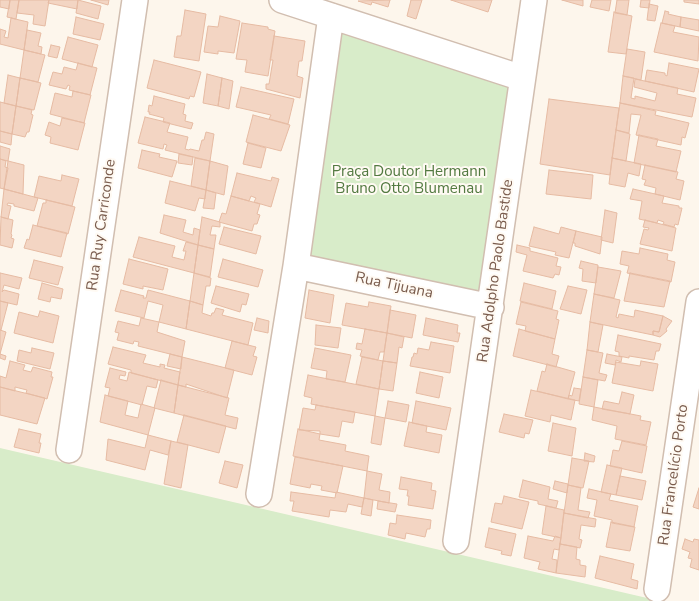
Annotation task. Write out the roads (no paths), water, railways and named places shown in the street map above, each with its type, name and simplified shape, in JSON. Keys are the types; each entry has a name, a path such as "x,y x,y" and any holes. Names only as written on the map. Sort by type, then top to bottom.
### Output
{"street":[{"name":"Rua Ruy Carriconde","path":"69,450 135,0"},
{"path":"282,0 522,78"},
{"name":"Rua Adolpho Paolo Bastide","path":"456,541 534,0"},
{"path":"259,494 296,266 331,16"},
{"name":"Rua Tijuana","path":"296,266 491,307"},
{"name":"Rua Francelício Porto","path":"657,590 699,302"}],"park label":[{"name":"Praça Doutor Hermann Bruno Otto Blumenau","path":"409,180"}]}
